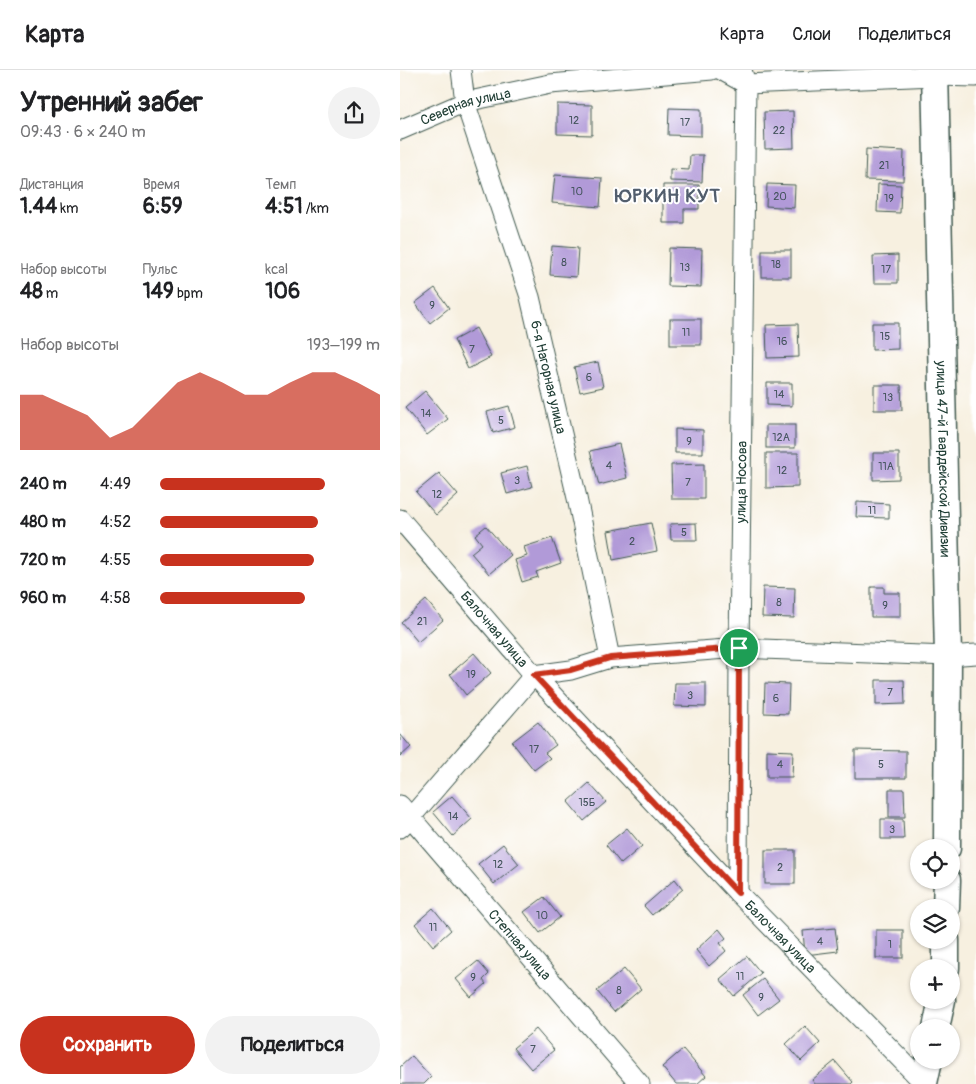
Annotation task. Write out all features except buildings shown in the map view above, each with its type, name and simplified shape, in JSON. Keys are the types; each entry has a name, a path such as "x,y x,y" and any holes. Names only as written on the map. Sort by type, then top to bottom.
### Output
{"main road":[{"name":"улица 47-й Гвардейской Дивизии","path":"935,73 948,656 947,839"},
{"path":"924,1084 927,1069"}],"street":[{"name":"6-я Нагорная улица","path":"461,70 465,102 530,297 577,498 610,658"},
{"name":"Северная улица","path":"400,130 465,102 550,84 660,72 712,70"},
{"path":"720,70 744,77 935,73 976,77"},
{"name":"улица Носова","path":"738,893 744,77"},
{"name":"Балочная улица","path":"400,519 534,675 738,893 924,1084"},
{"path":"404,817 534,675 571,670 610,658 739,648 948,656 976,654"},
{"name":"Степная улица","path":"404,817 640,1084"}],"district":[{"name":"ЮРКИН КУТ","path":"668,196"}],"route":[{"path":"739,648 738,893 534,675 571,670 610,658 739,648"}]}
